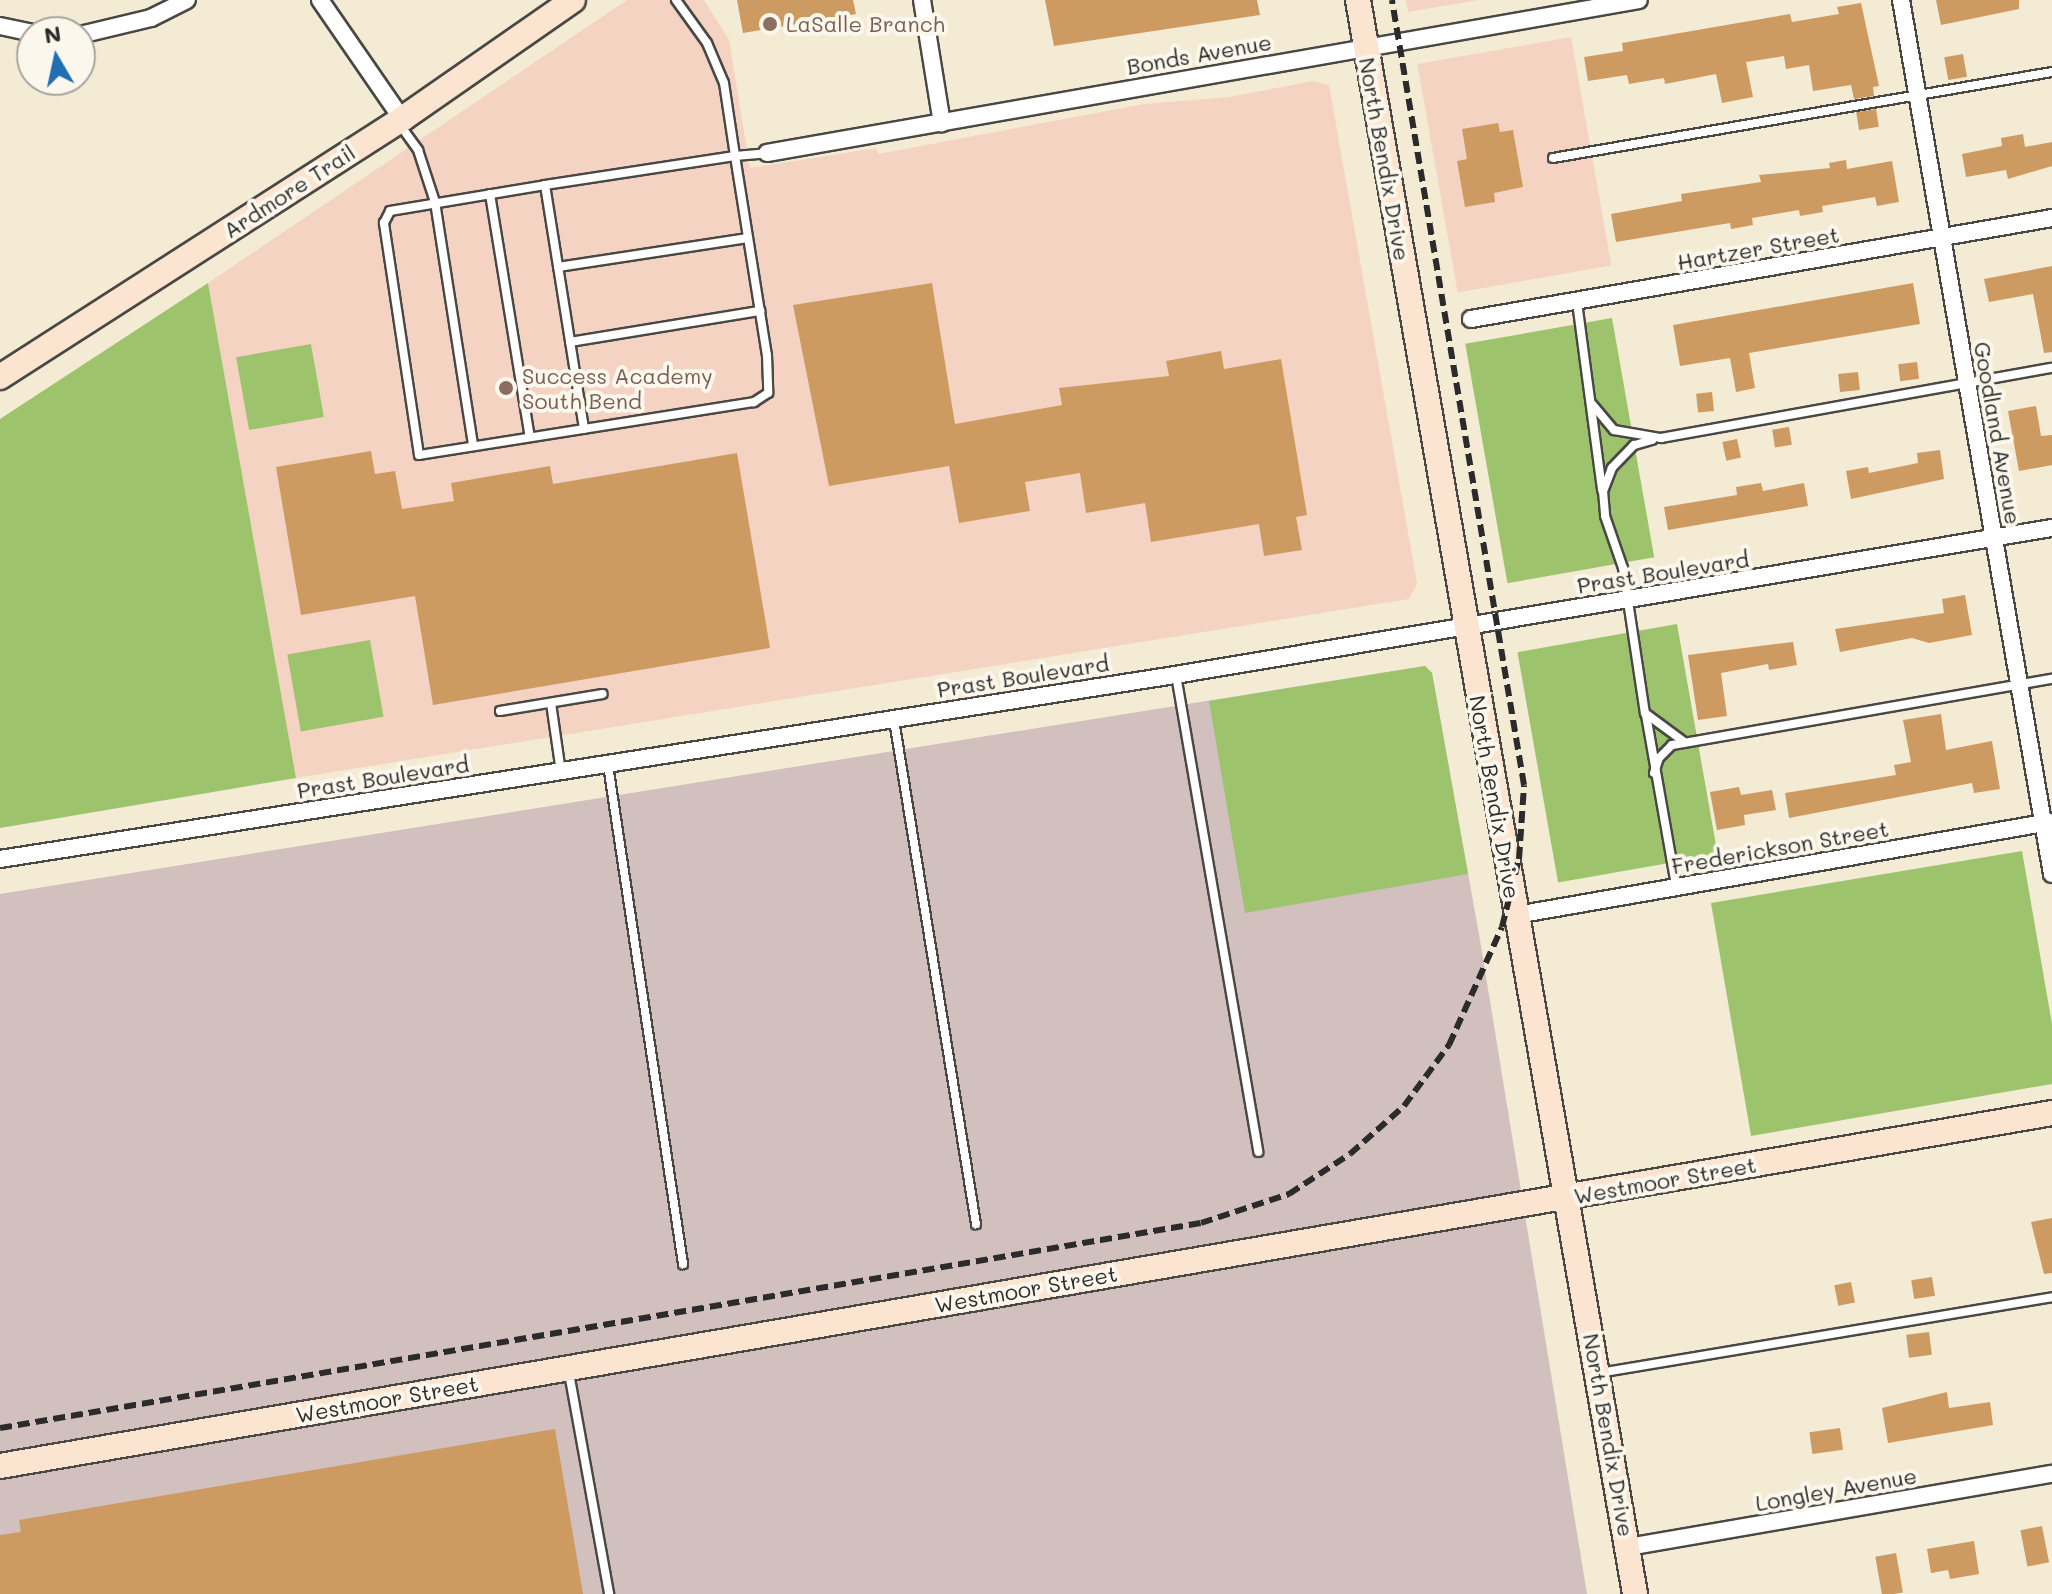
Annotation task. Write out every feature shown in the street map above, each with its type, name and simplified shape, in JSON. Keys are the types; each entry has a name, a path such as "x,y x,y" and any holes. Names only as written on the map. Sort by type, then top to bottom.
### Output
{"street":[{"path":"96,31 140,21 187,0"},
{"path":"320,0 400,120"},
{"name":"Ardmore Trail","path":"0,377 400,120 573,0"},
{"path":"922,0 942,123"},
{"name":"North Bendix Drive","path":"1358,0 1635,1594"},
{"name":"Bonds Avenue","path":"767,153 1366,47 1552,8 1639,0"},
{"name":"Goodland Avenue","path":"1901,0 2019,685 2047,823 2052,874"},
{"name":"Hartzer Street","path":"1471,319 2052,218"},
{"name":"Prast Boulevard","path":"0,859 1176,674 2052,528"},
{"name":"Frederickson Street","path":"1516,915 2047,823"},
{"name":"Westmoor Street","path":"0,1466 2052,1113"},
{"name":"Longley Avenue","path":"1628,1547 2052,1474"}],"lane":[{"path":"676,0 716,59 735,156 760,311 770,378 768,393 754,402 419,455 384,223 390,211 545,185 735,156 767,153"},
{"path":"1553,158 2052,72"},
{"path":"400,120 418,150 435,202 473,446"},
{"path":"545,185 584,429"},
{"path":"490,194 530,437"},
{"path":"558,267 748,238"},
{"path":"1577,302 1603,491 1628,600 1654,773 1676,887"},
{"path":"570,342 760,311"},
{"path":"1603,491 1624,453 1661,438 2052,368"},
{"path":"1592,404 1614,430 1661,438"},
{"path":"1176,674 1258,1152"},
{"path":"1654,773 1662,753 1688,742 2052,679"},
{"path":"500,711 603,694"},
{"path":"551,703 561,772"},
{"path":"1645,713 1674,738 1688,742"},
{"path":"894,719 976,1224"},
{"path":"608,765 683,1264"},
{"path":"1598,1373 2052,1297"},
{"path":"568,1368 609,1594"}],"shaded area":[{"path":"627,0 704,0 729,40 750,168 876,148 878,154 1144,104 1229,97 1313,81 1329,85 1417,583 1409,599 296,778 208,283"},
{"path":"1406,0 1478,0 1408,12"},
{"path":"1571,37 1611,265 1458,293 1417,64"},
{"path":"1425,666 1432,673 1480,940 1587,1594 0,1594 0,894"}],"green space":[{"path":"208,283 296,778 0,828 0,419"},
{"path":"1612,318 1654,557 1507,583 1465,344"},
{"path":"311,344 324,417 249,430 236,357"},
{"path":"1677,624 1718,854 1558,883 1517,652"},
{"path":"370,640 384,717 301,731 287,655"},
{"path":"1425,666 1432,673 1468,874 1245,913 1209,701"},
{"path":"2022,851 2052,1024 2052,1084 1751,1136 1711,903"}],"building":[{"name":"LaSalle Branch","path":"737,0 853,0 856,14 743,33"},
{"path":"1045,0 1257,0 1260,15 1054,46"},
{"path":"1936,0 2019,0 2019,9 1941,25"},
{"path":"1861,3 1879,86 1873,87 1874,96 1854,99 1851,85 1813,91 1809,65 1786,69 1784,56 1746,62 1753,97 1722,103 1716,74 1665,84 1664,78 1629,84 1627,75 1588,81 1584,57 1623,51 1622,43 1790,14 1792,22 1839,14 1837,7"},
{"path":"1963,54 1967,77 1948,80 1944,57"},
{"path":"1876,109 1879,127 1859,130 1856,112"},
{"path":"1498,123 1500,132 1513,130 1523,187 1494,193 1495,202 1465,207 1457,161 1467,159 1462,129"},
{"path":"2023,134 2025,147 2052,142 2052,166 2008,179 2006,170 1966,177 1962,154 2002,146 2001,138"},
{"path":"1846,160 1847,169 1892,161 1899,202 1877,206 1875,197 1822,206 1823,212 1800,216 1799,210 1752,218 1753,225 1731,229 1730,223 1616,242 1611,214 1682,201 1681,194 1761,182 1759,175 1830,168 1829,163"},
{"path":"2052,266 2052,352 2044,353 2033,294 1989,302 1984,279"},
{"path":"932,283 955,424 1062,405 1059,388 1169,376 1166,361 1221,351 1224,369 1281,359 1307,515 1296,517 1302,550 1264,556 1259,524 1151,542 1145,503 1086,513 1080,473 1025,482 1030,511 959,523 949,466 829,486 793,305"},
{"path":"1913,283 1920,324 1749,353 1755,388 1736,392 1730,358 1680,366 1673,325"},
{"path":"1917,362 1919,379 1900,381 1898,364"},
{"path":"1858,372 1860,390 1840,392 1838,374"},
{"path":"1712,392 1714,411 1698,413 1696,394"},
{"path":"2036,406 2041,436 2052,435 2052,465 2019,471 2008,411"},
{"path":"1789,427 1792,445 1775,447 1772,430"},
{"path":"1737,439 1741,458 1726,461 1722,442"},
{"path":"1940,450 1944,479 1851,499 1846,471 1868,467 1869,473 1918,463 1917,453"},
{"path":"371,451 375,474 395,471 402,509 454,501 451,483 550,466 553,484 737,453 770,648 433,705 415,596 301,615 276,467"},
{"path":"1761,483 1763,491 1804,483 1808,506 1668,530 1664,507 1737,495 1736,487"},
{"path":"1965,595 1972,635 1929,643 1912,638 1840,652 1835,629 1944,613 1942,599"},
{"path":"1793,642 1797,665 1769,670 1768,664 1721,673 1727,716 1698,720 1688,655"},
{"path":"1941,714 1946,750 1992,741 2000,789 1974,793 1972,783 1789,818 1785,793 1896,775 1894,765 1911,762 1903,720"},
{"path":"1739,787 1741,795 1772,790 1776,810 1744,815 1745,825 1717,830 1710,792"},
{"path":"2052,1218 2052,1273 2044,1274 2031,1222"},
{"path":"1932,1277 1935,1296 1914,1299 1911,1280"},
{"path":"1851,1282 1855,1303 1838,1306 1834,1285"},
{"path":"1929,1332 1932,1355 1909,1358 1906,1335"},
{"path":"1947,1392 1949,1408 1990,1402 1993,1425 1888,1443 1882,1408"},
{"path":"1840,1428 1843,1450 1812,1454 1809,1432"},
{"path":"555,1429 583,1594 0,1594 0,1535 21,1532 19,1520"},
{"path":"2042,1526 2049,1562 2027,1567 2020,1530"},
{"path":"1974,1541 1979,1574 1950,1579 1948,1570 1931,1573 1927,1549"},
{"path":"1896,1553 1903,1592 1882,1594 1875,1557"}],"railway":[{"path":"0,1428 1201,1223 1289,1194 1350,1154 1404,1106 1449,1045 1502,927 1519,859 1524,785 1392,0"}],"place":[{"name":"LaSalle Branch","path":"770,24"},
{"name":"Success Academy South Bend","path":"506,388"}]}
